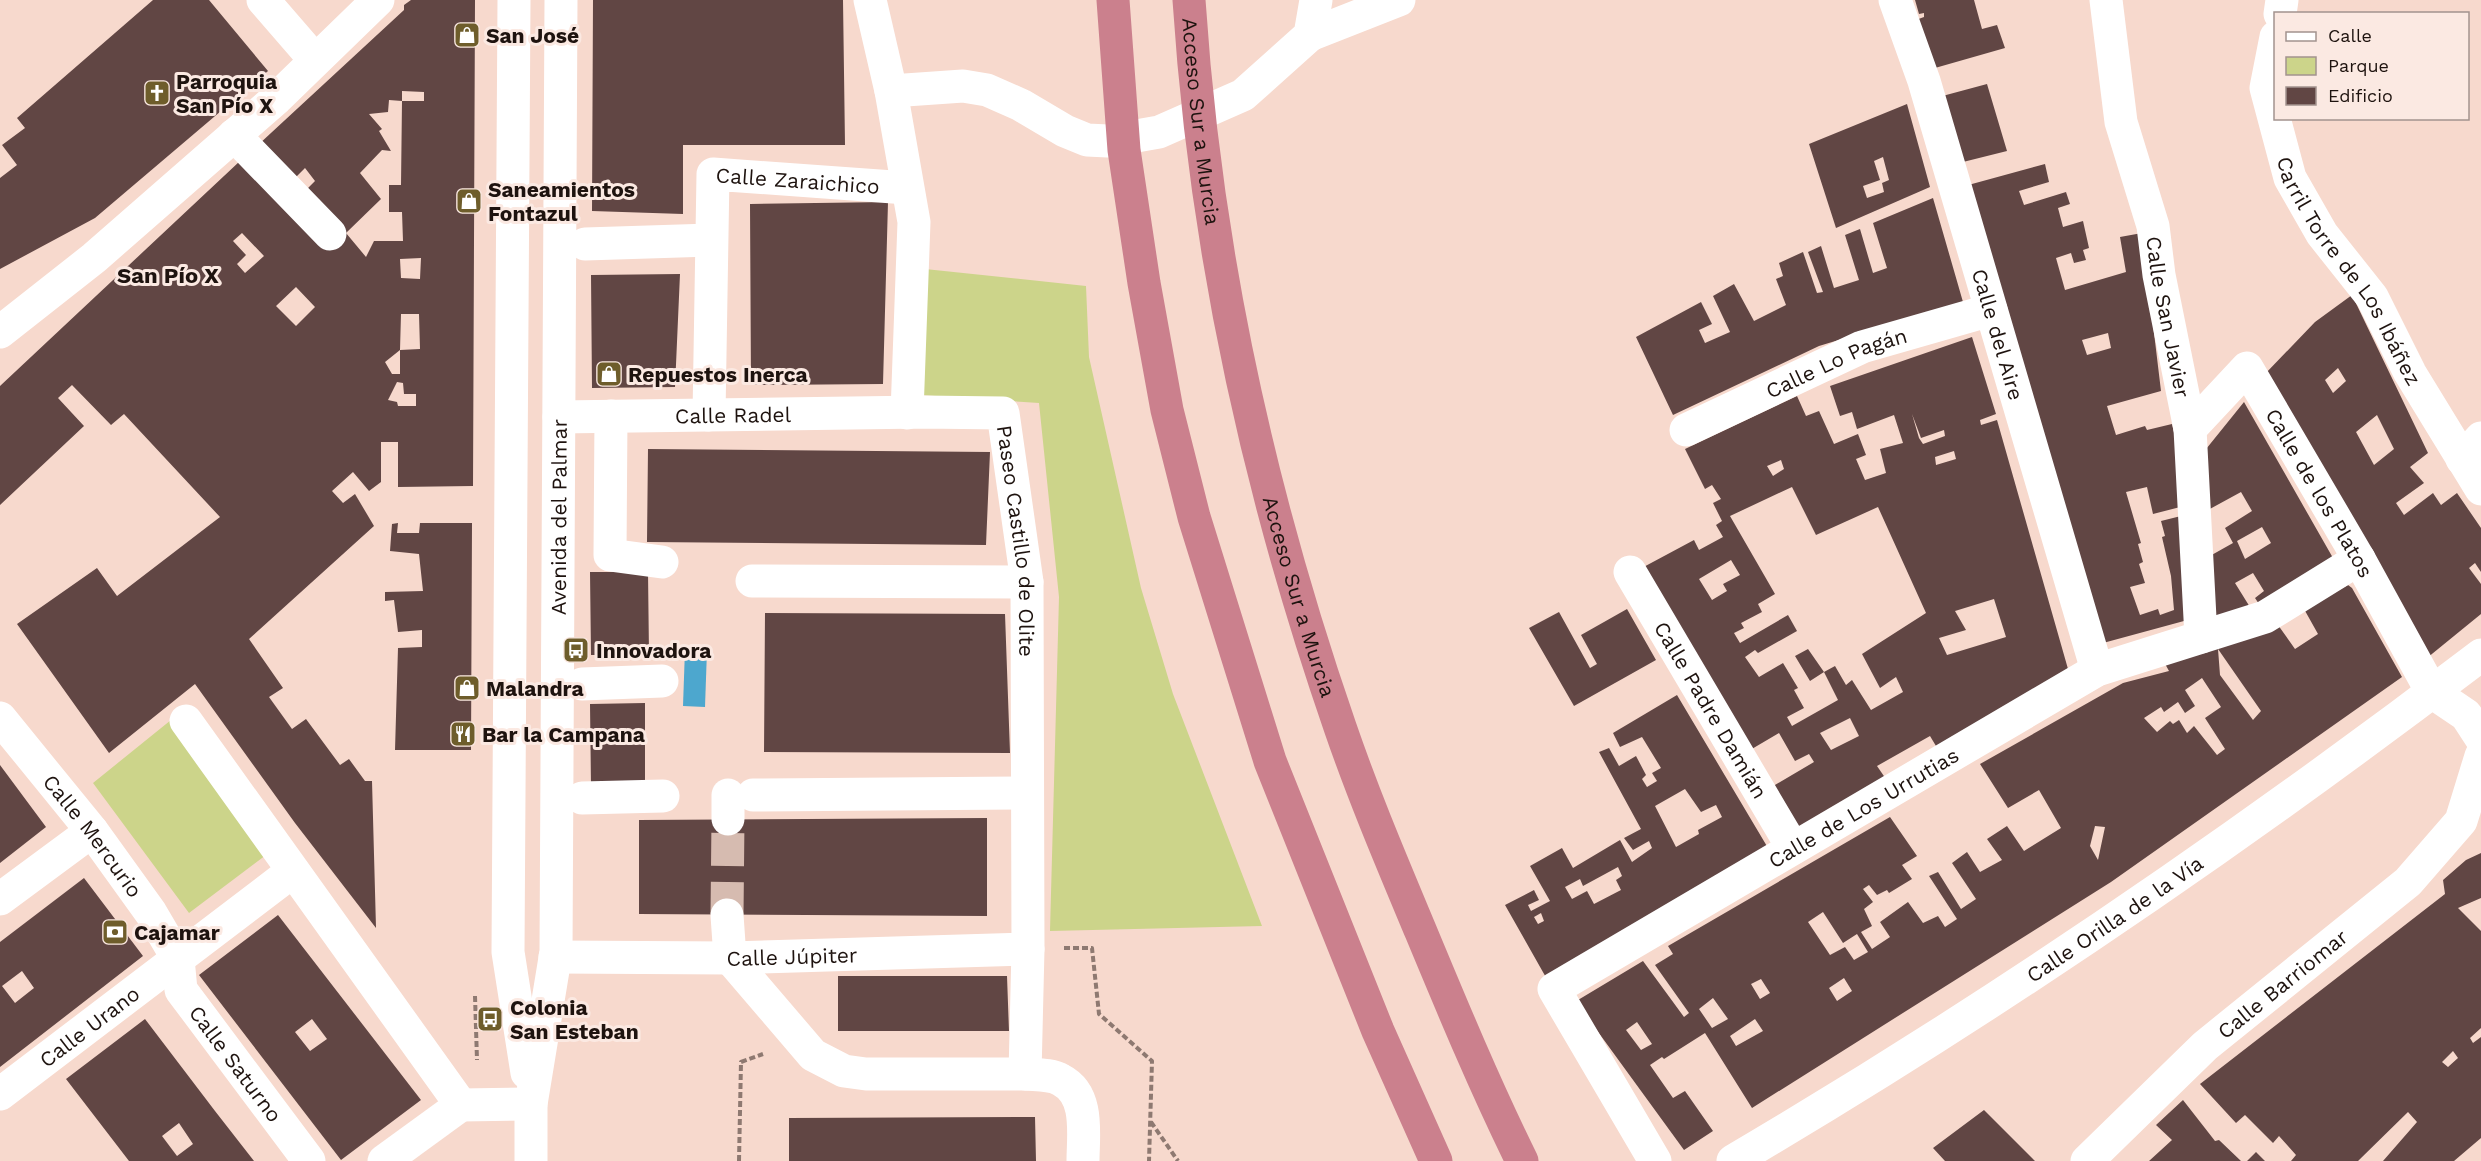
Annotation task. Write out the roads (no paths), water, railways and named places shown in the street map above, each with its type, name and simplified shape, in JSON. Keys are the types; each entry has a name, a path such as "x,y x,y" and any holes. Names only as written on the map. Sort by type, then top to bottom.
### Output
{"highway":[{"path":"1104,0 1118,65"},
{"path":"1113,0 1124,150 1144,283 1167,410 1194,518 1270,761 1378,1031 1436,1161"},
{"name":"Acceso Sur a Murcia","path":"1189,0 1193,66 1220,269 1244,393 1304,614 1340,728 1391,861 1455,1015 1522,1161"},
{"path":"1193,66 1197,0"}],"street":[{"path":"263,0 315,60"},
{"path":"0,332 94,258 234,135 378,0"},
{"name":"Avenida del Palmar","path":"514,0 508,952 531,1104 531,1161"},
{"name":"Avenida del Palmar","path":"531,1104 555,957 561,0"},
{"path":"870,0 891,91 914,222 907,413"},
{"path":"1310,35 1316,0"},
{"path":"891,91 963,86 987,90 1021,105 1065,131 1088,140 1108,141 1159,132 1243,95 1310,35 1399,0"},
{"name":"Calle del Aire","path":"1895,0 1924,81 2097,670"},
{"name":"Calle San Javier","path":"2106,0 2121,122 2153,226 2159,275 2190,429 2201,637"},
{"name":"Carril Torre de Los Ibáñez","path":"2274,47 2266,88 2274,118"},
{"name":"Carril Torre de Los Ibáñez","path":"2275,120 2290,178 2322,234 2372,297 2410,373 2471,449 2481,489"},
{"path":"234,135 330,234"},
{"name":"Calle Zaraichico","path":"709,415 713,174 907,188"},
{"path":"585,244 711,240"},
{"path":"0,310 94,258"},
{"name":"Calle Lo Pagán","path":"1686,430 1862,347 1991,310"},
{"name":"Calle de los Platos","path":"2190,429 2247,368 2432,692"},
{"name":"Calle Radel","path":"559,417 907,413"},
{"name":"Paseo Castillo de Olite","path":"907,413 1003,413 1027,582 1028,949 1025,1074"},
{"path":"611,416 610,555 662,562"},
{"name":"Calle de Los Urrutias","path":"1656,1161 1554,989 2097,670 2265,617 2358,559"},
{"name":"Calle Padre Damián","path":"1630,572 1793,848"},
{"path":"752,581 1027,582"},
{"name":"Calle Orilla de la Vía","path":"1733,1161 1929,1042 2204,859 2481,655"},
{"path":"582,684 662,681"},
{"path":"2432,692 2466,715 2481,738"},
{"name":"Calle Mercurio","path":"0,718 92,831 151,913 178,959"},
{"path":"186,721 461,1105"},
{"path":"2471,822 2481,756"},
{"path":"736,803 1026,793"},
{"path":"582,798 663,796"},
{"name":"Calle Barriomar","path":"2087,1161 2205,1046 2408,882 2471,822"},
{"path":"0,899 92,831"},
{"path":"178,959 292,871"},
{"path":"726,915 730,958 813,1054 844,1071 866,1074 1025,1074 1063,1080 1076,1096 1082,1109 1084,1119 1083,1161"},
{"name":"Calle Júpiter","path":"555,957 730,958 1028,949"},
{"name":"Calle Urano","path":"0,1094 178,959"},
{"name":"Calle Saturno","path":"178,959 181,990 309,1161"},
{"path":"384,1161 461,1105 531,1104"}],"water":[{"path":"685,649 707,650 705,707 683,706"}],"tunnel":[{"path":"727,915 728,819"}],"place":[{"name":"San José","path":"467,35"},
{"name":"Parroquia San Pío X","path":"157,93"},
{"name":"Saneamientos Fontazul","path":"469,201"},
{"name":"Repuestos Inerca","path":"609,374"},
{"name":"Innovadora","path":"576,650"},
{"name":"Malandra","path":"467,688"},
{"name":"Bar la Campana","path":"463,734"},
{"name":"Cajamar","path":"115,932"},
{"name":"Colonia San Esteban","path":"490,1019"}],"district":[{"name":"San Pío X","path":"168,275"}]}
